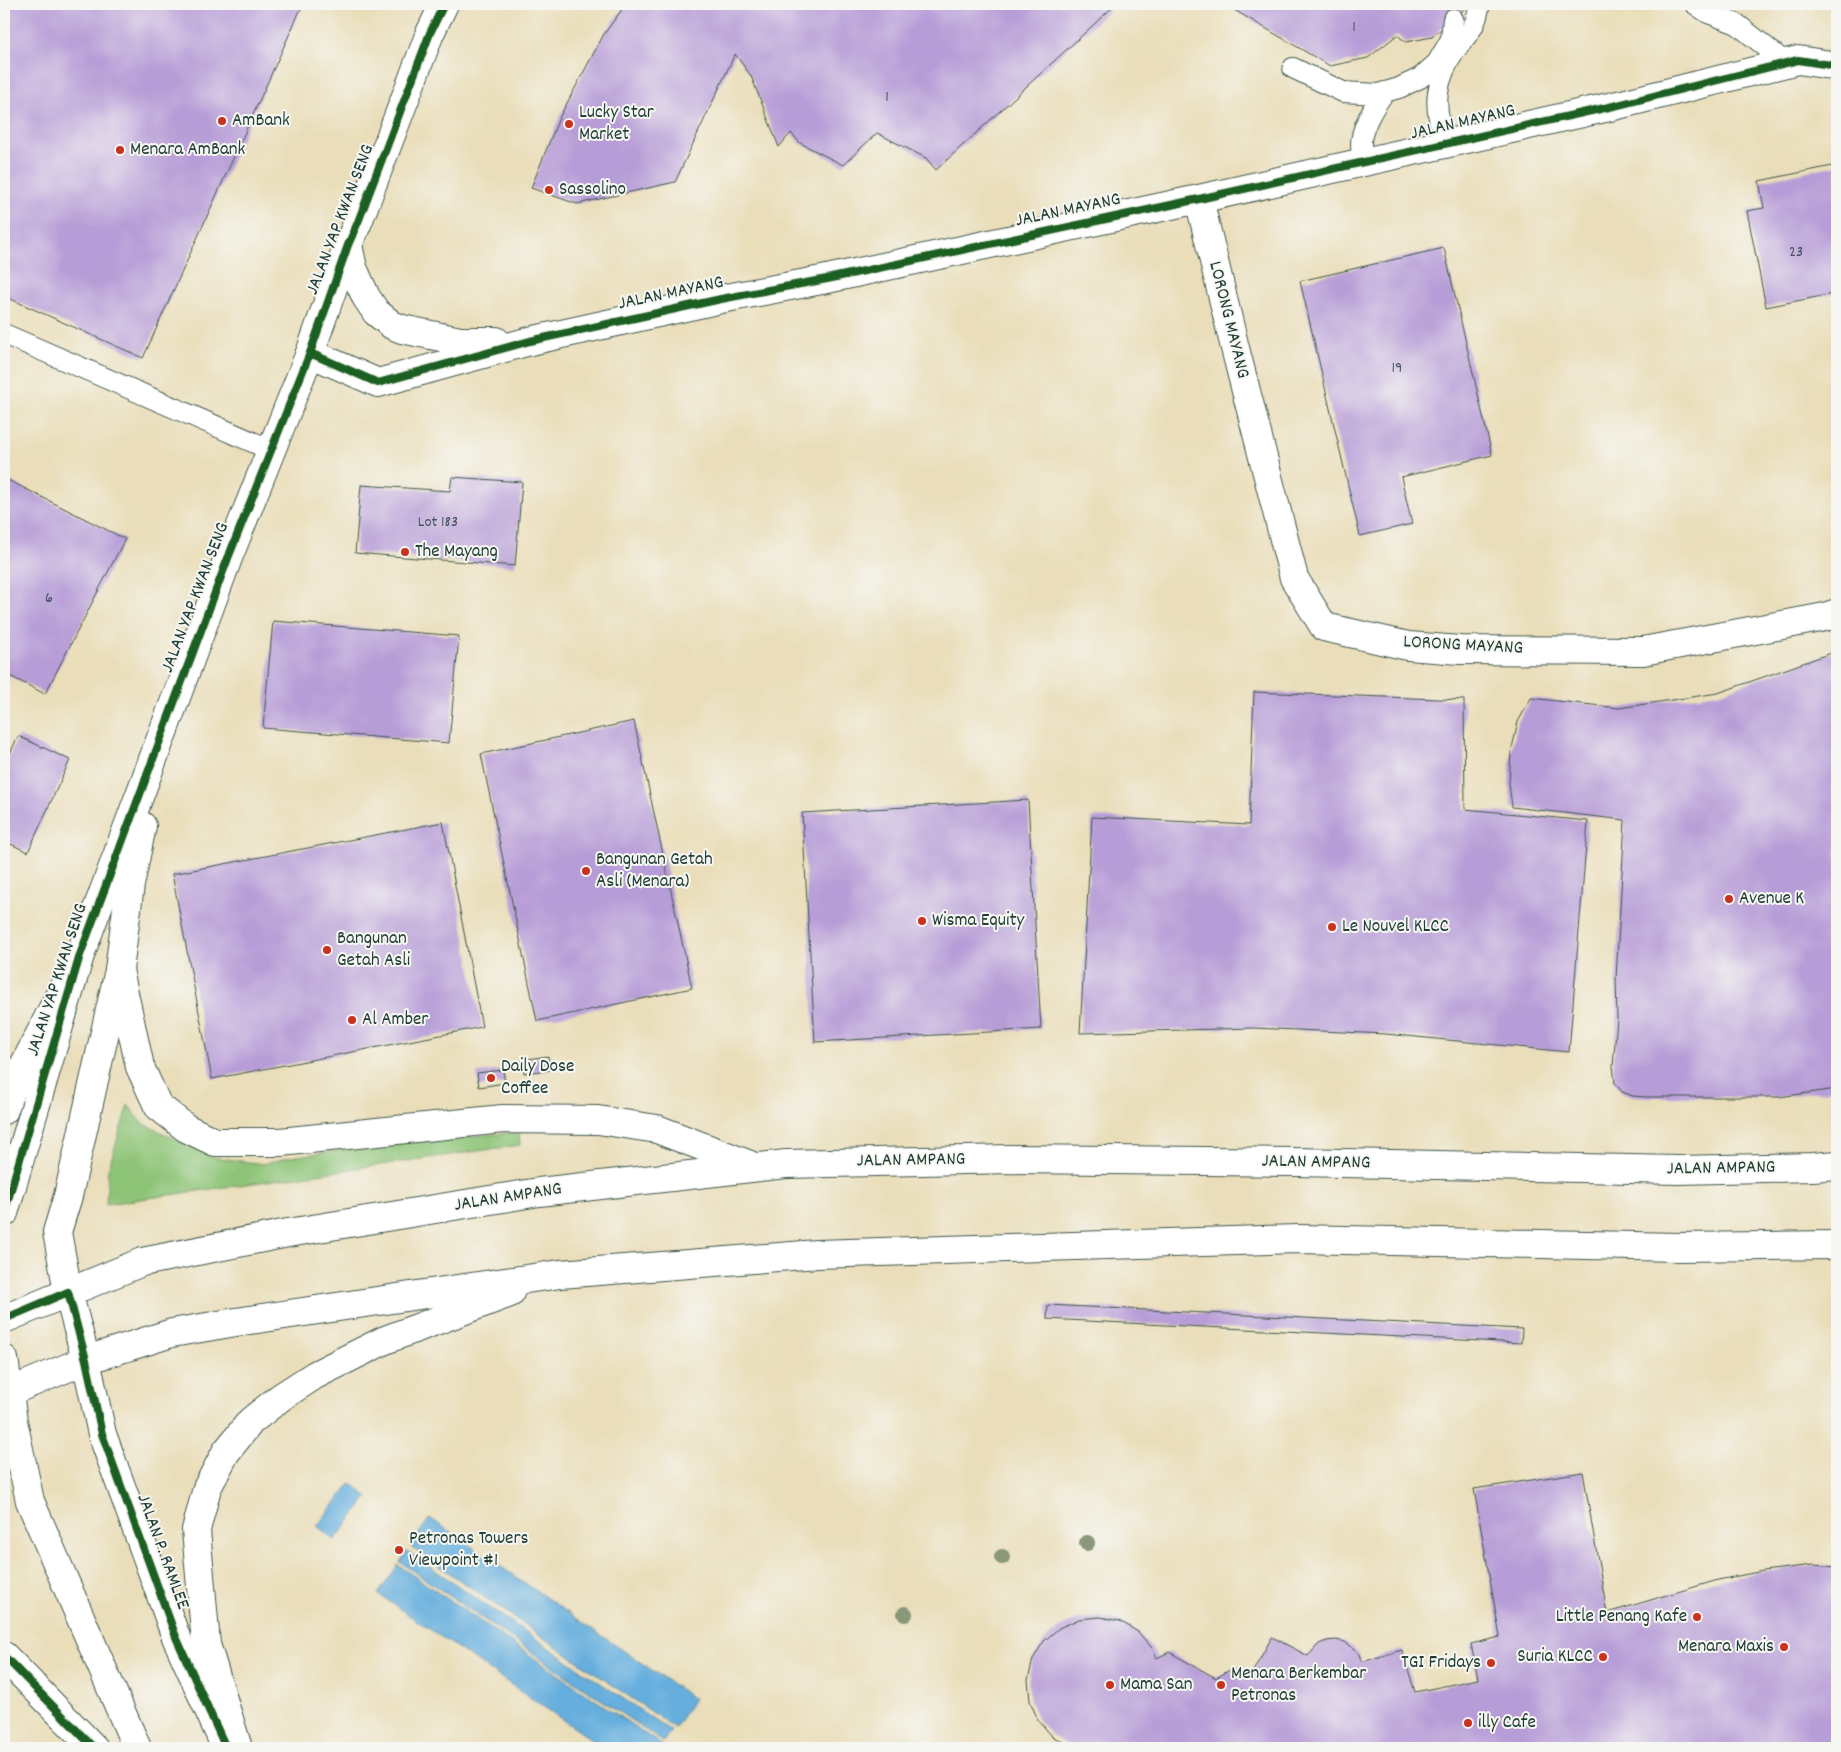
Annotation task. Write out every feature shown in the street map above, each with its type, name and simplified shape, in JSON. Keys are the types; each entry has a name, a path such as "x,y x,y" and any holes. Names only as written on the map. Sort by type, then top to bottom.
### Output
{"street":[{"name":"JALAN YAP KWAN SENG","path":"4,1213 80,955 228,558 310,353 348,244 430,32 444,4"},
{"name":"JALAN MAYANG","path":"310,353 378,383 530,341 720,299 827,279 1199,199 1618,104 1792,62 1837,66"},
{"name":"LORONG MAYANG","path":"1199,199 1294,578 1324,627 1408,646 1460,650 1643,651 1825,617 1837,613"},
{"name":"JALAN MAYANG","path":"348,244 353,268 366,297 376,312 392,324 402,329 460,341 530,341"},
{"name":"JALAN YAP KWAN SENG","path":"68,1292 57,1232 68,1196 119,970 130,885 159,744"},
{"path":"4,1110 8,1097 80,955"},
{"path":"119,970 140,1067 158,1106 186,1128 215,1142 280,1142 502,1119 598,1120 657,1129 754,1167"},
{"name":"JALAN AMPANG","path":"4,1319 142,1262 288,1233 539,1192 786,1164 1011,1159 1296,1162 1679,1170 1837,1165"},
{"path":"6,1393 86,1360 172,1333 560,1274 817,1254 1298,1239 1679,1247 1837,1245"},
{"path":"238,1748 206,1644 196,1530 207,1488 226,1452 251,1421 281,1397 323,1371 385,1340 560,1274"},
{"name":"JALAN P. RAMLEE","path":"68,1292 86,1360 102,1434 176,1637 226,1748"},
{"path":"4,1359 6,1393 30,1501 137,1748"},
{"path":"4,1656 94,1748"}],"lane":[{"path":"1447,143 1438,117 1437,99 1440,81 1447,64 1473,26 1480,4"},
{"path":"1696,4 1708,13 1737,24 1792,62 1837,52"},
{"path":"1293,68 1343,92 1360,94 1385,92 1399,88 1420,78 1437,62 1451,39 1453,19"},
{"path":"1420,78 1440,81"},
{"path":"1366,161 1361,146 1368,119 1376,103 1385,92"},
{"path":"4,334 271,450"}],"green space":[{"path":"128,1105 142,1123 213,1157 263,1164 290,1157 369,1146 519,1132 520,1145 106,1204 108,1170"}],"water":[{"path":"351,1483 368,1497 335,1540 317,1526"},
{"path":"430,1518 694,1699 675,1728 410,1546"},
{"path":"407,1551 671,1731 663,1742 400,1562"},
{"path":"398,1565 663,1746 662,1748 604,1748 378,1594"}],"building":[{"name":"Menara AmBank","path":"4,4 303,4 143,358 4,296"},
{"path":"626,4 1116,4 936,170 926,158 877,133 843,165 800,143 791,133 779,147 751,76 735,54 675,182 577,204 531,188 559,118 604,34"},
{"path":"1224,4 1470,4 1432,37 1406,42 1397,35 1368,58 1330,66"},
{"path":"1837,165 1837,293 1766,307 1747,211 1764,208 1759,181"},
{"path":"1444,248 1492,455 1401,477 1412,524 1360,536 1300,281"},
{"path":"452,477 522,482 515,566 355,553 361,485 450,491"},
{"path":"4,478 125,539 45,694 4,673"},
{"path":"273,621 459,636 449,743 263,728"},
{"name":"Avenue K","path":"1837,651 1837,1089 1779,1097 1646,1097 1633,1096 1622,1092 1615,1083 1613,1066 1617,1019 1616,979 1625,820 1512,807 1509,783 1511,752 1518,722 1531,698 1619,708 1718,693"},
{"name":"Le Nouvel KLCC","path":"1254,692 1464,700 1465,809 1588,821 1569,1052 1386,1034 1253,1028 1080,1033 1092,817 1249,825"},
{"name":"Bangunan Getah Asli (Menara)","path":"634,721 692,988 537,1021 481,754"},
{"path":"18,736 70,760 28,852 4,841 4,767"},
{"name":"Wisma Equity","path":"1028,800 1041,1029 815,1042 802,813"},
{"name":"Bangunan Getah Asli","path":"443,822 482,1027 212,1079 172,874"},
{"path":"548,1056 550,1070 524,1073 522,1060"},
{"name":"Daily Dose Coffee","path":"503,1070 505,1083 479,1087 477,1073"},
{"path":"1048,1305 1522,1329 1521,1343 1047,1319"},
{"path":"1583,1472 1607,1613 1718,1580 1763,1571 1813,1565 1837,1567 1837,1748 1078,1748 1070,1746 1052,1736 1038,1720 1030,1701 1028,1680 1033,1659 1044,1641 1059,1628 1079,1619 1100,1617 1120,1621 1138,1632 1152,1648 1157,1658 1169,1652 1216,1678 1228,1671 1237,1670 1251,1675 1272,1637 1308,1656 1319,1644 1336,1640 1345,1642 1358,1652 1362,1662 1402,1650 1415,1692 1478,1679 1471,1644 1500,1637 1474,1489"}],"cycle path":[{"path":"4,1213 80,955 228,558 310,353 348,245 430,33 444,4"},
{"path":"310,353 378,383 530,341 1199,199 1618,105 1798,60 1837,66"},
{"path":"4,1319 68,1292 86,1360 102,1434 176,1637 226,1748"},
{"path":"4,1656 94,1748"}],"place":[{"name":"AmBank","path":"222,121"},
{"name":"Lucky Star Market","path":"569,124"},
{"name":"Menara AmBank","path":"120,150"},
{"name":"Sassolino","path":"549,190"},
{"name":"The Mayang","path":"405,552"},
{"name":"Bangunan Getah Asli (Menara)","path":"586,871"},
{"name":"Avenue K","path":"1729,899"},
{"name":"Wisma Equity","path":"922,921"},
{"name":"Le Nouvel KLCC","path":"1332,927"},
{"name":"Bangunan Getah Asli","path":"327,950"},
{"name":"Al Amber","path":"352,1020"},
{"name":"Daily Dose Coffee","path":"491,1078"},
{"name":"Petronas Towers Viewpoint #1","path":"399,1550"},
{"name":"Little Penang Kafe","path":"1697,1617"},
{"name":"Menara Maxis","path":"1784,1647"},
{"name":"Suria KLCC","path":"1603,1657"},
{"name":"TGI Fridays","path":"1491,1663"},
{"name":"Mama San","path":"1110,1685"},
{"name":"Menara Berkembar Petronas","path":"1221,1685"},
{"name":"illy Cafe","path":"1468,1723"}]}
